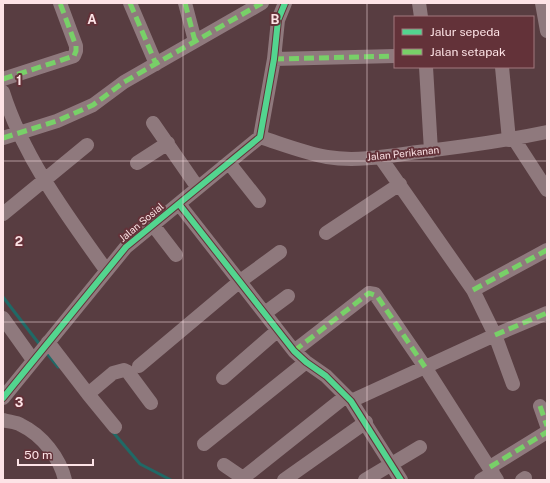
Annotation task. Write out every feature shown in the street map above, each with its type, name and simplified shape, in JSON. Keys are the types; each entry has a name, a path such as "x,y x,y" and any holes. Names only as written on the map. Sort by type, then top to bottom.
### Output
{"street":[{"path":"3,79 74,56 76,46 60,3"},
{"path":"130,3 156,64"},
{"path":"185,3 195,41"},
{"path":"3,138 58,121 93,105 124,82 262,3"},
{"path":"260,137 274,59 278,20 285,3"},
{"path":"419,3 421,16"},
{"path":"542,3 547,31"},
{"path":"274,59 394,56"},
{"path":"426,68 431,151"},
{"path":"502,68 511,139 547,190"},
{"path":"3,92 5,108 44,181 106,270"},
{"path":"153,123 198,188"},
{"name":"Jalan Perikanan","path":"260,137 326,157 343,158 380,157 431,151 547,132"},
{"name":"Jalan Sosial","path":"3,398 126,247 260,137"},
{"path":"137,163 168,143"},
{"path":"3,214 87,145"},
{"path":"380,157 473,290 495,335 513,384"},
{"path":"230,163 259,201"},
{"path":"326,233 400,184"},
{"path":"179,204 294,351 306,362 326,376 348,399 366,422 401,480"},
{"path":"153,225 176,254"},
{"path":"473,290 547,250"},
{"path":"139,366 239,282 280,252"},
{"path":"294,351 369,293 377,296 425,367 493,473"},
{"path":"265,313 288,296"},
{"path":"224,465 245,479 348,399 547,313"},
{"path":"3,318 88,394 115,427"},
{"path":"223,378 277,331"},
{"path":"204,444 306,362"},
{"path":"88,394 114,373 124,370 128,372 151,403"},
{"path":"540,406 547,426"},
{"path":"3,420 20,424 35,433 60,463 65,480"},
{"path":"284,480 366,422"},
{"path":"481,480 493,473 547,432"},
{"path":"365,480 420,446"}],"waterway":[{"path":"3,297 40,345"},
{"path":"45,351 58,367"},
{"path":"112,431 140,464 171,480"}],"marked path":[{"path":"3,79 74,56 76,46 60,3"},
{"path":"130,3 156,64"},
{"path":"185,3 195,41"},
{"path":"3,138 57,121 93,105 124,82 262,3"},
{"path":"274,59 394,56"},
{"path":"473,290 547,250"},
{"path":"294,351 369,293 377,296 425,367"},
{"path":"495,335 547,313"},
{"path":"540,406 547,426"},
{"path":"490,467 547,432"}],"cycle path":[{"path":"3,398 126,247 260,137 274,59 278,20 285,3"},
{"path":"179,204 294,351 306,362 326,376 351,401 401,480"}]}
